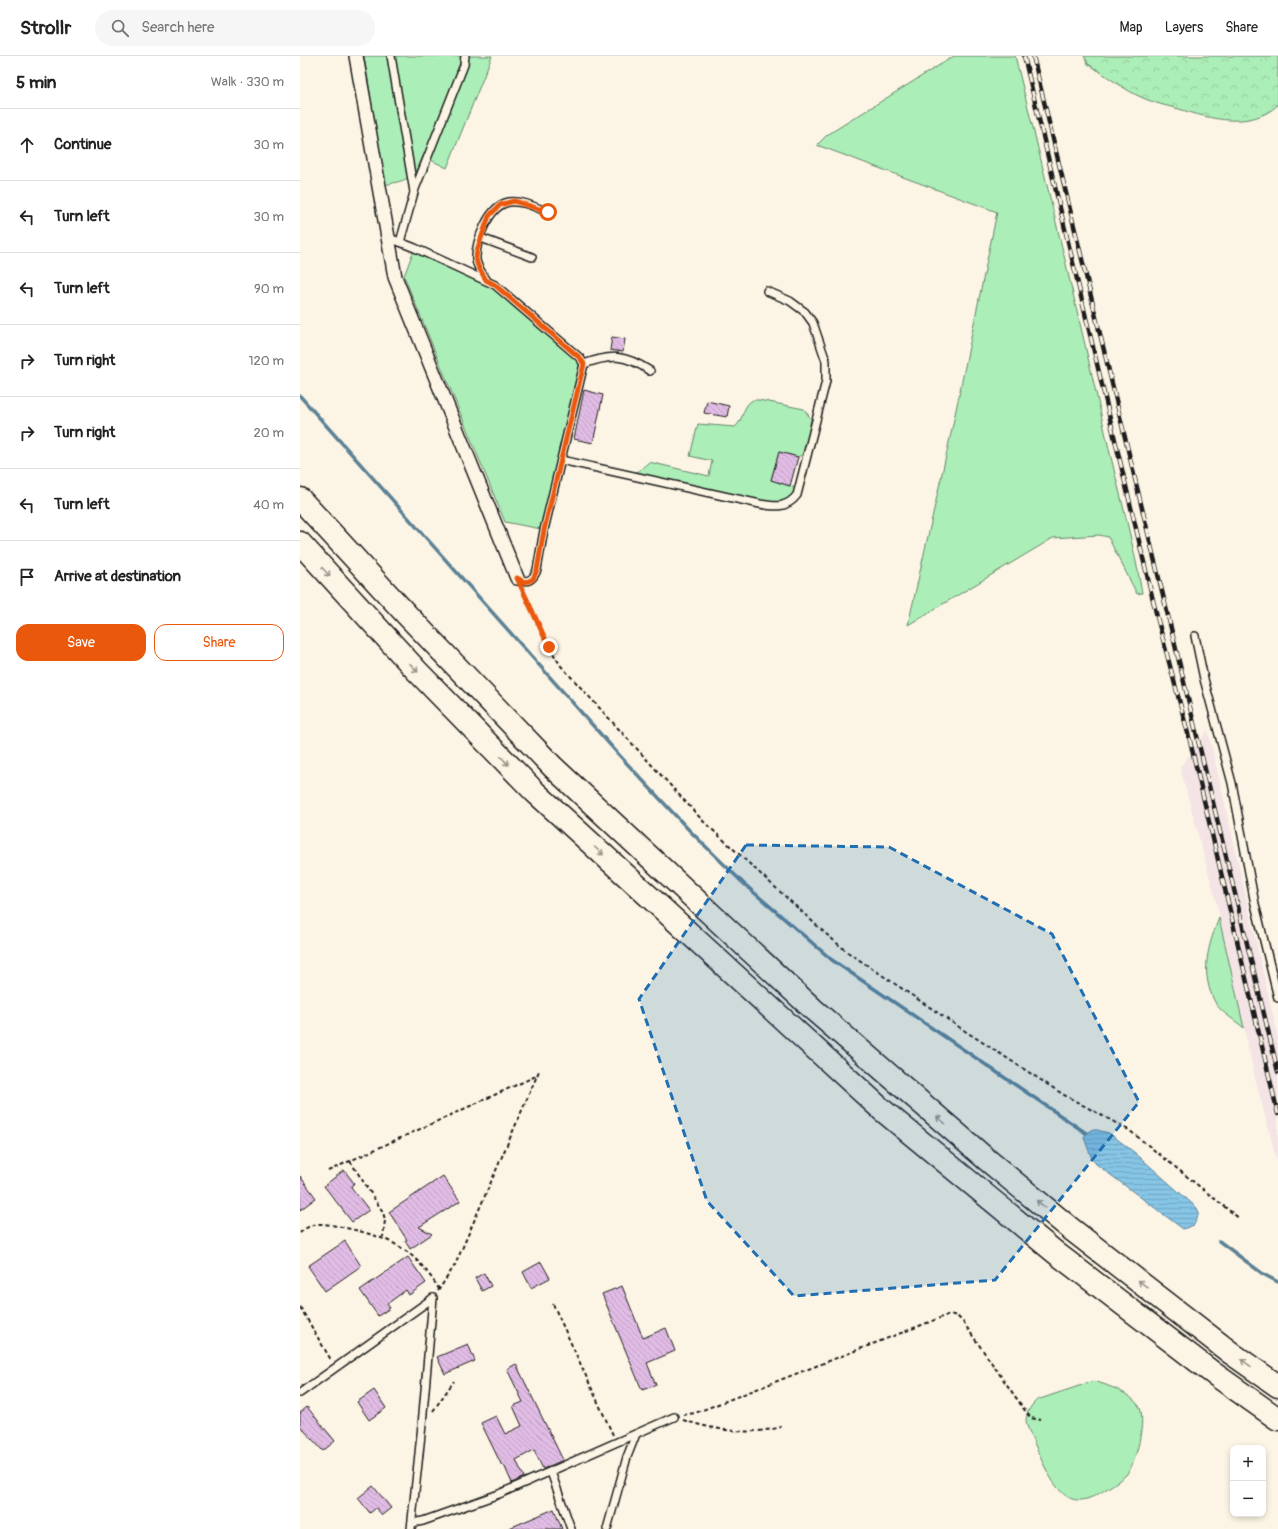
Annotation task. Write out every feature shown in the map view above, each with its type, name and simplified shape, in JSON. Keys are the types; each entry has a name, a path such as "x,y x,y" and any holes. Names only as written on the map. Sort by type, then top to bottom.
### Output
{"highway":[{"path":"300,499 406,615 553,767 814,1010 985,1158 1071,1229 1225,1348 1278,1386"},
{"path":"300,543 417,671 535,792 882,1109 1056,1253 1213,1373 1278,1419"}],"street":[{"path":"356,56 387,237 400,293 517,578"}],"lane":[{"path":"391,56 414,192"},
{"path":"400,242 414,192 464,64 465,56"},
{"path":"486,280 478,266 476,259 481,238 489,216 503,204 520,202 548,212"},
{"path":"387,237 495,285 580,358 584,364 544,530 537,570 533,579 529,581 524,582 517,578"},
{"path":"481,238 532,257"},
{"path":"561,460 760,504 780,507 789,503 797,495 826,381 826,361 813,323 804,312 790,301 767,291"},
{"path":"584,364 606,357 612,357 634,361 650,371"},
{"path":"1195,636 1204,680 1232,783 1255,904 1278,998"},
{"path":"300,1394 433,1298"},
{"path":"433,1298 422,1425 411,1526 499,1494 674,1417"},
{"path":"607,1529 627,1457 636,1434"},
{"path":"551,1472 571,1529"}],"path":[{"path":"517,578 549,647 562,666 704,822 825,933 846,951 958,1027 1064,1095 1129,1130 1240,1219"},
{"path":"433,1298 455,1265 539,1071"},
{"path":"328,1171 537,1076"},
{"path":"350,1161 383,1212 383,1237"},
{"path":"300,1233 307,1227 314,1224 326,1224 383,1237 403,1248 419,1262 428,1272 439,1289"},
{"path":"553,1304 616,1443"},
{"path":"300,1307 335,1368"},
{"path":"674,1417 694,1413 950,1314 957,1316 963,1322 1031,1418 1041,1420"},
{"path":"422,1425 454,1381"},
{"path":"674,1417 709,1428 740,1431 753,1432 781,1427"}],"highlighted area":[{"path":"746,845 889,847 1052,934 1139,1102 995,1280 794,1296 707,1201 639,999"}],"shaded area":[{"path":"1208,730 1278,1037 1278,1165 1256,1082 1217,905 1180,767"}],"green space":[{"path":"364,56 492,56 447,168 423,156 417,170 410,177 405,180 385,185"},
{"path":"954,56 1015,56 1130,534 1142,593 1137,594 1108,537 1099,535 1053,538 908,625 952,429 997,212 817,145 827,135"},
{"path":"1084,56 1278,56 1278,105 1267,113 1255,118 1243,120 1217,119 1204,116 1156,103 1136,95 1088,64"},
{"path":"413,252 492,287 579,362 580,373 541,529 505,522 404,276"},
{"path":"753,400 804,409 811,419 805,453 798,457 779,452 771,480 796,488 792,495 786,500 771,503 635,474 649,462 709,476 712,461 690,456 698,424 735,427 740,421 749,402"},
{"path":"1219,918 1244,1028 1225,1014 1216,1004 1208,982 1207,960"},
{"path":"1094,1381 1124,1393 1139,1406 1142,1420 1137,1452 1130,1470 1114,1484 1090,1498 1084,1500 1071,1499 1065,1495 1053,1482 1038,1453 1027,1426 1026,1419 1030,1409 1037,1400"}],"water":[{"path":"1093,1129 1109,1133 1134,1152 1197,1208 1199,1213 1194,1225 1183,1229 1096,1164 1092,1159 1084,1138 1086,1133"}],"building":[{"path":"612,337 625,339 623,352 610,350"},
{"path":"584,390 603,395 593,443 574,439"},
{"path":"707,401 729,406 727,417 704,413"},
{"path":"779,452 798,457 790,486 771,480"},
{"path":"344,1170 354,1183 351,1187 369,1210 352,1222 324,1186"},
{"path":"300,1176 316,1198 300,1210"},
{"path":"443,1176 460,1201 419,1227 432,1234 410,1249 405,1241 407,1240 389,1212"},
{"path":"345,1241 361,1266 325,1291 308,1266"},
{"path":"408,1257 426,1283 409,1295 406,1290 387,1304 390,1308 378,1316 360,1290"},
{"path":"541,1262 550,1278 531,1288 523,1272"},
{"path":"484,1273 491,1286 482,1291 475,1278"},
{"path":"622,1286 643,1338 666,1328 675,1351 647,1363 656,1385 642,1390 602,1294"},
{"path":"468,1344 475,1361 445,1374 437,1357"},
{"path":"516,1364 563,1460 543,1469 534,1450 516,1460 524,1477 512,1483 481,1423 496,1416 505,1434 522,1426 513,1406 523,1402 507,1369"},
{"path":"374,1390 386,1408 369,1420 357,1402"},
{"path":"307,1407 335,1441 323,1451 300,1426 300,1413"},
{"path":"373,1486 391,1508 382,1515 376,1508 370,1513 358,1498"},
{"path":"554,1509 562,1529 507,1529"}],"waterway":[{"path":"300,396 620,756 689,830 743,883 832,960 1086,1133"},
{"path":"1219,1241 1263,1274 1278,1282"}],"railway":[{"path":"1024,56 1157,617 1190,741 1278,1114"},
{"path":"1033,56 1278,1072"}],"route":[{"path":"548,212 514,201 500,205 493,211 487,220 477,250 476,259 478,266 486,280 495,285 580,358 583,361 585,368 544,530 537,570 533,579 529,581 524,582 517,578 549,647"}]}
